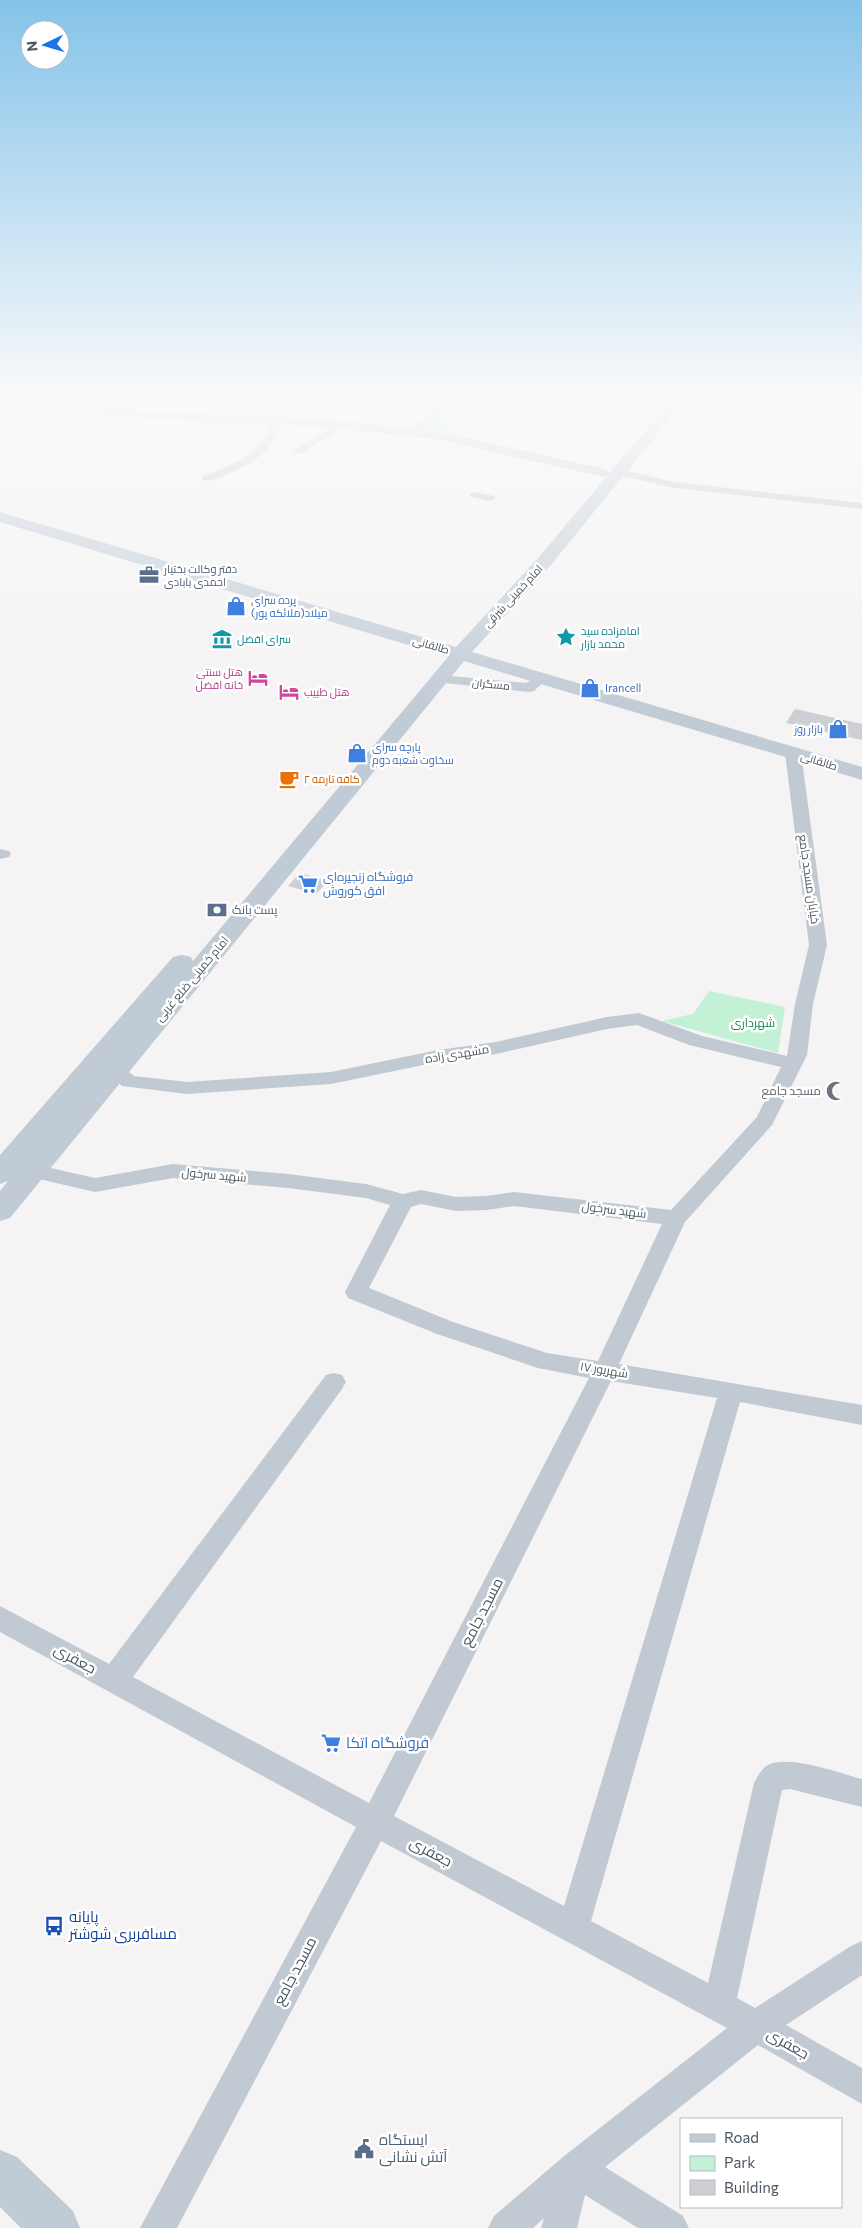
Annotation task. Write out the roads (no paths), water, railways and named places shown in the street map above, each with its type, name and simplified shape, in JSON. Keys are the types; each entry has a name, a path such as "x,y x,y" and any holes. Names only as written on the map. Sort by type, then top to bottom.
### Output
{"main road":[{"name":"امام خمینی شرقی","path":"456,652 544,562 589,503"},
{"name":"طالقانی","path":"0,518 862,774"},
{"name":"امام خمینی ضلع غربی","path":"0,1174 105,1068 440,679 456,652"},
{"name":"امام خمینی ضلع غربی","path":"0,1211 33,1171 105,1068 456,652"},
{"path":"0,2174 56,2228"}],"street":[{"path":"835,503 862,506"},
{"name":"مسگران","path":"440,679 529,688 539,680"},
{"name":"خیابان مسجد جامع","path":"792,753 818,945 804,1004"},
{"name":"مسجد جامع","path":"158,2228 375,1822 605,1370 676,1218 766,1120 798,1055 804,1004"},
{"name":"مشهدی زاده","path":"105,1068 129,1082 187,1088 331,1078 438,1056 496,1048 589,1026 639,1018 696,1041 793,1064"},
{"name":"شهید سرخول","path":"33,1171 95,1185 173,1171 288,1181 366,1191 404,1201 421,1197 456,1204 514,1199 676,1218"},
{"name":"۱۷ شهریور","path":"404,1201 356,1292 445,1328 546,1362 731,1391 862,1415"},
{"path":"114,1680 334,1382"},
{"path":"573,1928 731,1391"},
{"name":"جعفری","path":"0,1618 756,2026 862,2087"},
{"path":"719,2007 769,1783 777,1775 790,1775 862,1793"},
{"path":"506,2228 575,2169 756,2026 862,1957"},
{"path":"559,2228 575,2169"},
{"path":"575,2169 671,2228"}],"place":[{"name":"دفتر وکالت بختیار احمدی بابادی","path":"149,575"},
{"name":"پرده سرای میلاد(ملائکه پور)","path":"236,606"},
{"name":"امامزاده سید محمد بازار","path":"566,637"},
{"name":"سرای افضل","path":"222,639"},
{"name":"هتل سنتی خانه افضل","path":"258,678"},
{"name":"Irancell","path":"590,688"},
{"name":"هتل طبیب","path":"289,692"},
{"name":"بازار روز","path":"838,729"},
{"name":"پارچه سرای سخاوت شعبه دوم","path":"357,753"},
{"name":"کافه تارمه ۲","path":"289,779"},
{"name":"فروشگاه زنجیره‌ای افق کوروش","path":"308,884"},
{"name":"پست بانک","path":"217,910"},
{"name":"مسجد جامع","path":"836,1091"},
{"name":"فروشگاه اتکا","path":"331,1743"},
{"name":"پایانه مسافربری شوشتر","path":"54,1926"},
{"name":"ایستگاه آتش نشانی","path":"364,2149"}],"park label":[{"name":"شهرداری","path":"753,1023"}]}
